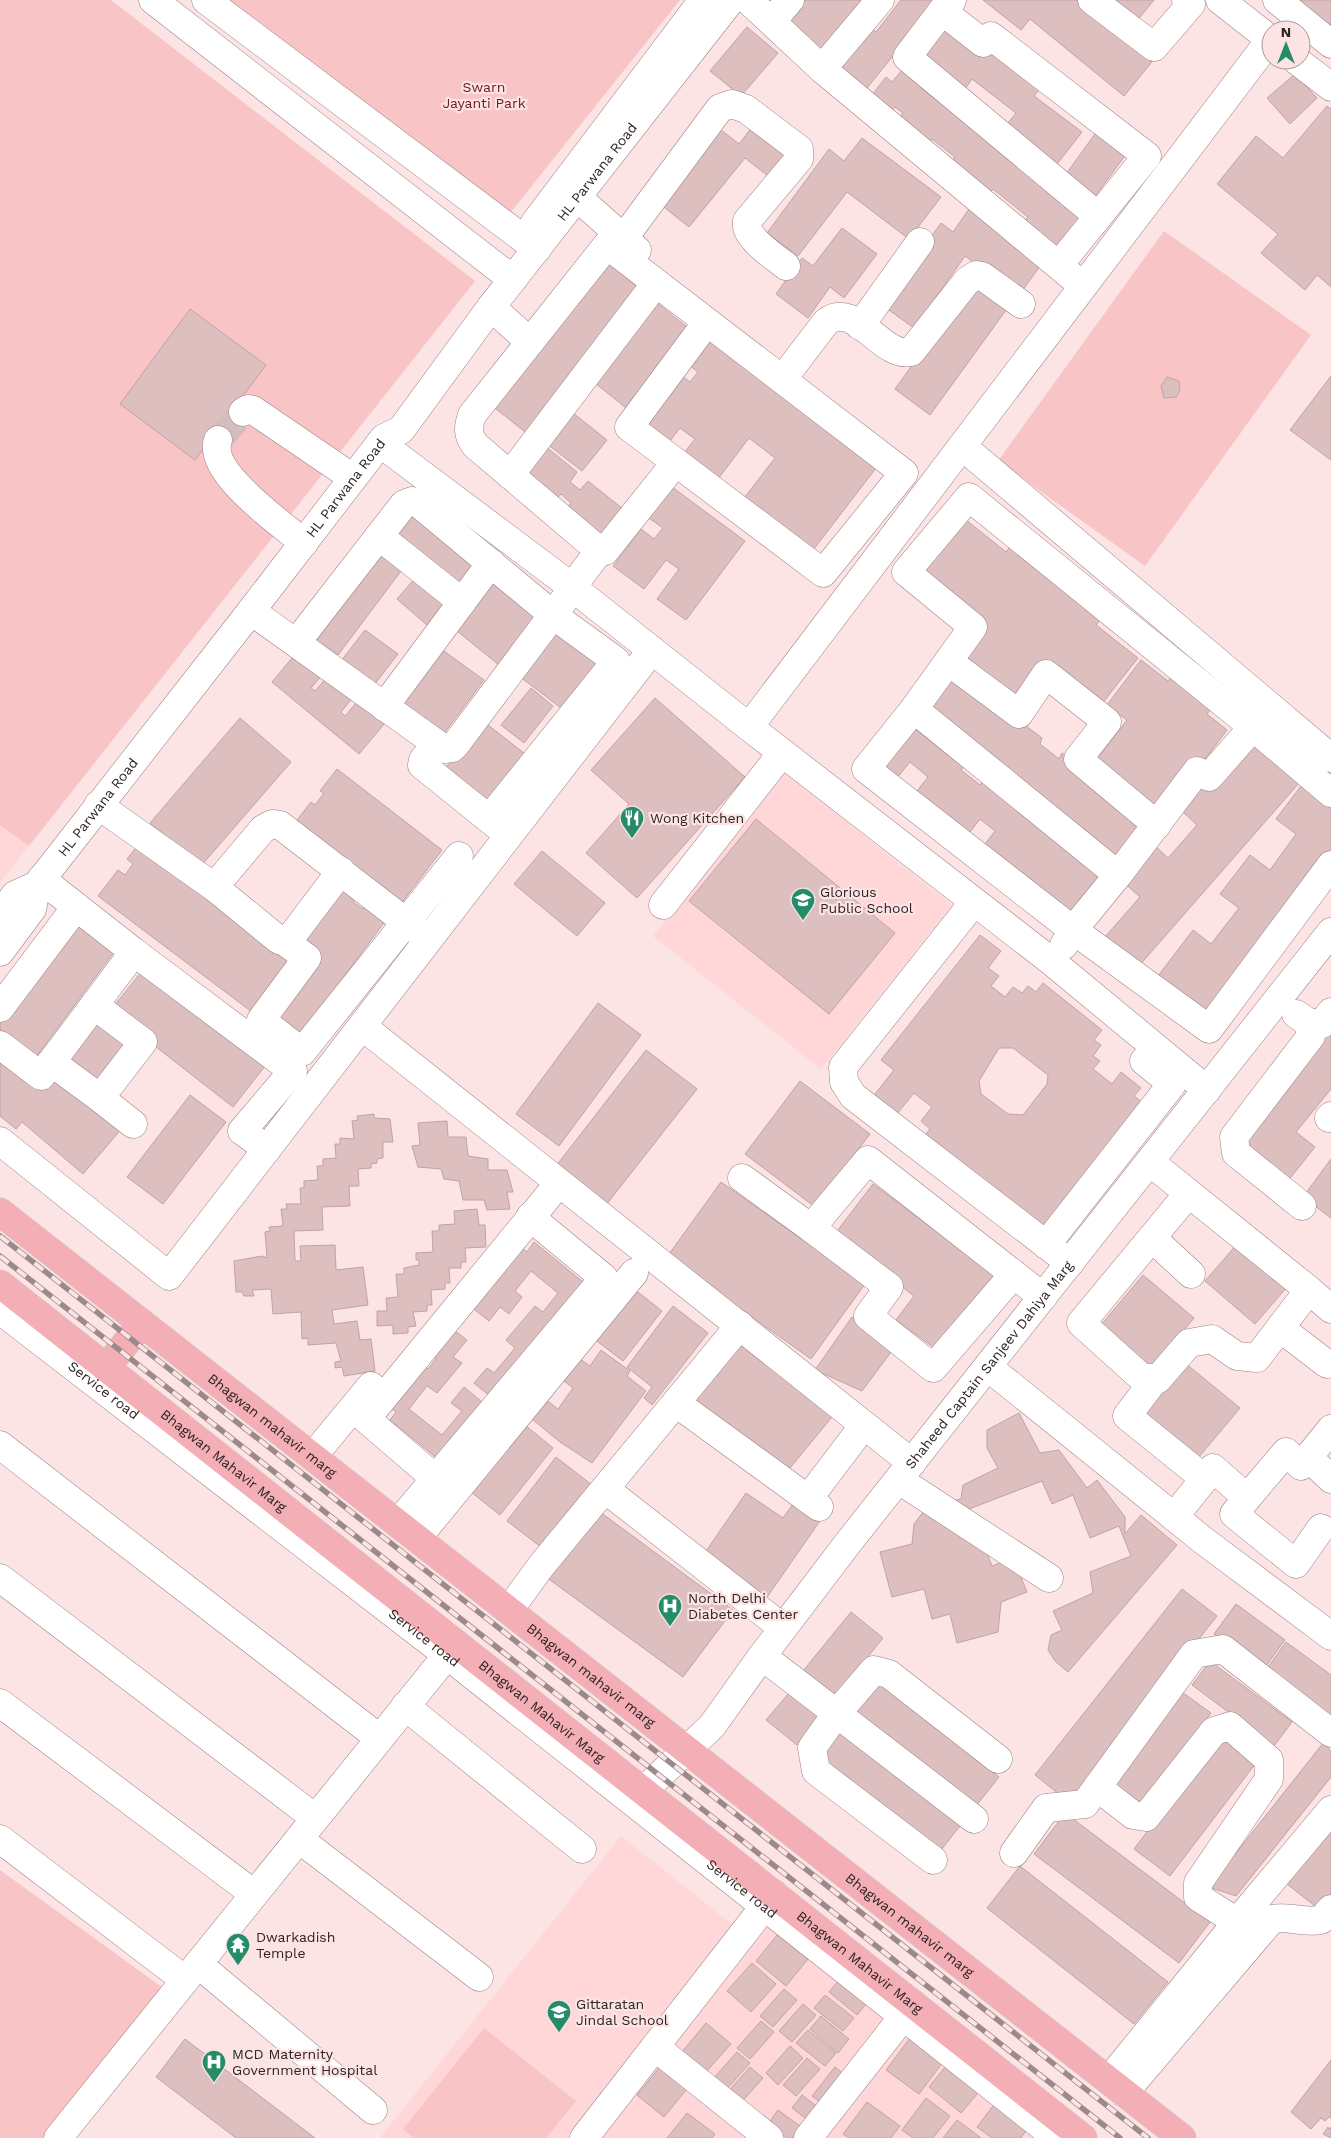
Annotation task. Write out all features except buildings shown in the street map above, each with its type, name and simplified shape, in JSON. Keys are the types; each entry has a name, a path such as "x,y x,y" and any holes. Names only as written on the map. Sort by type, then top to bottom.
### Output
{"main road":[{"name":"Bhagwan mahavir marg","path":"0,1212 1182,2138"},
{"name":"Bhagwan Mahavir Marg","path":"0,1284 451,1649 643,1792 769,1901 908,2010 1054,2132 1083,2138"},
{"path":"106,1368 142,1323"}],"street":[{"path":"153,0 507,273 386,419 382,441 573,587 782,753 969,908 1172,1084 1046,1245"},
{"path":"206,0 529,244 703,0"},
{"name":"HL Parwana Road","path":"0,952 32,909 39,882 98,804 251,611 382,441 401,430 491,308 507,273 529,244 578,198 731,0"},
{"path":"748,0 822,70 1082,285"},
{"path":"772,21 790,0"},
{"path":"822,70 880,0"},
{"path":"1092,0 1154,47 1190,4 1186,0"},
{"path":"1220,0 1261,33"},
{"path":"1277,0 1331,44"},
{"path":"1059,265 1147,156 991,36 983,43 947,6 907,56 1098,216"},
{"path":"749,727 1082,285 1261,52"},
{"path":"1309,70 1331,87"},
{"path":"623,239 720,108 732,104 746,109 799,149 798,159 747,221 746,226 747,232 753,239 786,266"},
{"path":"578,198 623,239 936,479"},
{"path":"860,326 920,242"},
{"path":"676,462 605,551 600,550 510,475 475,445 468,436 468,426 472,415 607,245 904,473 823,573 676,462 629,427 707,322"},
{"path":"791,368 826,322 832,317 841,316 860,326 895,350 905,353 911,352 967,281 976,276 982,276 1021,304"},
{"path":"510,475 656,283"},
{"path":"491,308 530,342"},
{"path":"243,412 248,409 253,410 353,478"},
{"path":"218,440 217,454 221,464 234,481 304,543"},
{"path":"962,446 1331,758"},
{"path":"1331,793 1253,727 969,497 906,572 973,627 914,709 866,769 1074,930 1209,1028 1331,866"},
{"path":"0,1141 169,1276 428,939 499,827 616,661 553,615 418,503 412,501 404,504 296,643"},
{"path":"379,536 462,602"},
{"path":"251,611 435,745 444,749 452,748 600,550"},
{"path":"384,708 491,564"},
{"path":"1107,610 1127,586"},
{"path":"499,827 652,650"},
{"path":"949,662 1019,714 1046,674 1107,722 1078,758 1157,825"},
{"path":"914,709 1118,875"},
{"path":"1051,962 1197,771 1209,777 1253,727"},
{"path":"435,745 423,760 422,765 499,827"},
{"path":"663,905 782,753"},
{"path":"98,804 214,886 279,940 284,941 307,958 261,1020 302,1052 459,856"},
{"path":"214,886 263,829 272,824 280,825 288,829 428,939"},
{"path":"284,941 291,937 340,870"},
{"path":"39,882 76,907 292,1071 242,1131 267,1149"},
{"name":"HL Parwana Road","path":"0,915 15,895 39,882"},
{"path":"0,1008 76,907"},
{"path":"969,908 1051,962 1207,1090"},
{"path":"969,908 843,1067 844,1082 853,1096 1070,1263"},
{"name":"Shaheed Captain Sanjeev Dahiya Marg","path":"643,1792 712,1726 783,1628 905,1471 1331,932"},
{"path":"0,1045 41,1076 134,952"},
{"path":"1278,1000 1319,1017 1311,1036 1234,1137 1236,1154 1302,1206"},
{"path":"94,1005 143,1042 100,1098"},
{"path":"362,1026 864,1425 905,1471 1049,1578"},
{"path":"51,1062 134,1124"},
{"path":"812,1228 868,1160 1043,1297"},
{"path":"1150,1162 1331,1309"},
{"path":"742,1178 812,1228 889,1287 868,1316 933,1368 1014,1274"},
{"path":"436,1479 366,1419 559,1183"},
{"path":"313,1456 534,1190"},
{"path":"1155,1379 1141,1377 1081,1323 1188,1194"},
{"path":"408,1530 436,1479 604,1278 530,1217"},
{"path":"1152,1238 1191,1274"},
{"path":"408,1530 634,1273"},
{"path":"1205,1479 1127,1416 1155,1379 1158,1379 1189,1343 1212,1339 1237,1356 1258,1358 1309,1290"},
{"name":"Service road","path":"0,1310 451,1649 769,1901"},
{"path":"509,1610 541,1566 740,1325"},
{"path":"1280,1328 1330,1366"},
{"path":"988,1367 1174,1517 1328,1627"},
{"path":"676,1403 814,1503 864,1425"},
{"path":"1321,1528 1296,1564 1234,1514 1286,1452 1301,1466 1331,1428"},
{"path":"0,1445 379,1738"},
{"path":"1308,1458 1331,1479"},
{"path":"1174,1517 1213,1468 1247,1498"},
{"path":"605,1489 783,1628"},
{"path":"0,1578 307,1829 479,1977"},
{"path":"63,2136 191,1972 451,1649"},
{"path":"1014,1853 1046,1808 1085,1804 1194,1654 1223,1649 1331,1733"},
{"path":"762,1656 974,1819"},
{"path":"933,1860 816,1771 812,1748 837,1713 874,1670 889,1674 998,1760"},
{"path":"0,1703 254,1894"},
{"path":"405,1706 582,1849"},
{"path":"1098,1787 1133,1815 1146,1817 1214,1731 1230,1726 1268,1760 1270,1778 1198,1883 1198,1897 1237,1922"},
{"path":"1117,2087 1237,1922 1331,1810"},
{"path":"0,1840 191,1972 373,2110"},
{"path":"584,2138 769,1901"},
{"path":"1117,2087 1272,1919 1285,1917 1298,1921 1321,1920 1331,1909"},
{"path":"808,2138 908,2010"},
{"path":"655,2047 769,2138"}],"shaded area":[{"name":"Glorious Public School","path":"784,773 952,905 821,1069 653,936"},
{"path":"0,825 29,846 0,882"},
{"name":"Gittaratan Jindal School","path":"621,1836 738,1929 570,2138 380,2138"},
{"path":"774,1894 1066,2138 584,2138"}],"green space":[{"path":"0,0 111,0 475,281 29,846 0,825"},
{"name":"Swarn Jayanti Park","path":"206,0 680,0 499,227"},
{"path":"1164,231 1311,335 1145,566 998,461"},
{"path":"0,1870 163,1988 43,2138 0,2138"},
{"path":"484,2028 576,2101 546,2138 414,2138 403,2129"}],"tunnel":[{"path":"218,440 243,412"}],"railway":[{"path":"0,1236 1148,2138"},
{"path":"0,1256 1120,2138"}],"place":[{"name":"Wong Kitchen","path":"632,839"},
{"name":"Glorious Public School","path":"803,921"},
{"name":"North Delhi Diabetes Center","path":"670,1627"},
{"name":"Dwarkadish Temple","path":"238,1966"},
{"name":"Gittaratan Jindal School","path":"559,2033"},
{"name":"MCD Maternity Government Hospital","path":"214,2083"}]}
